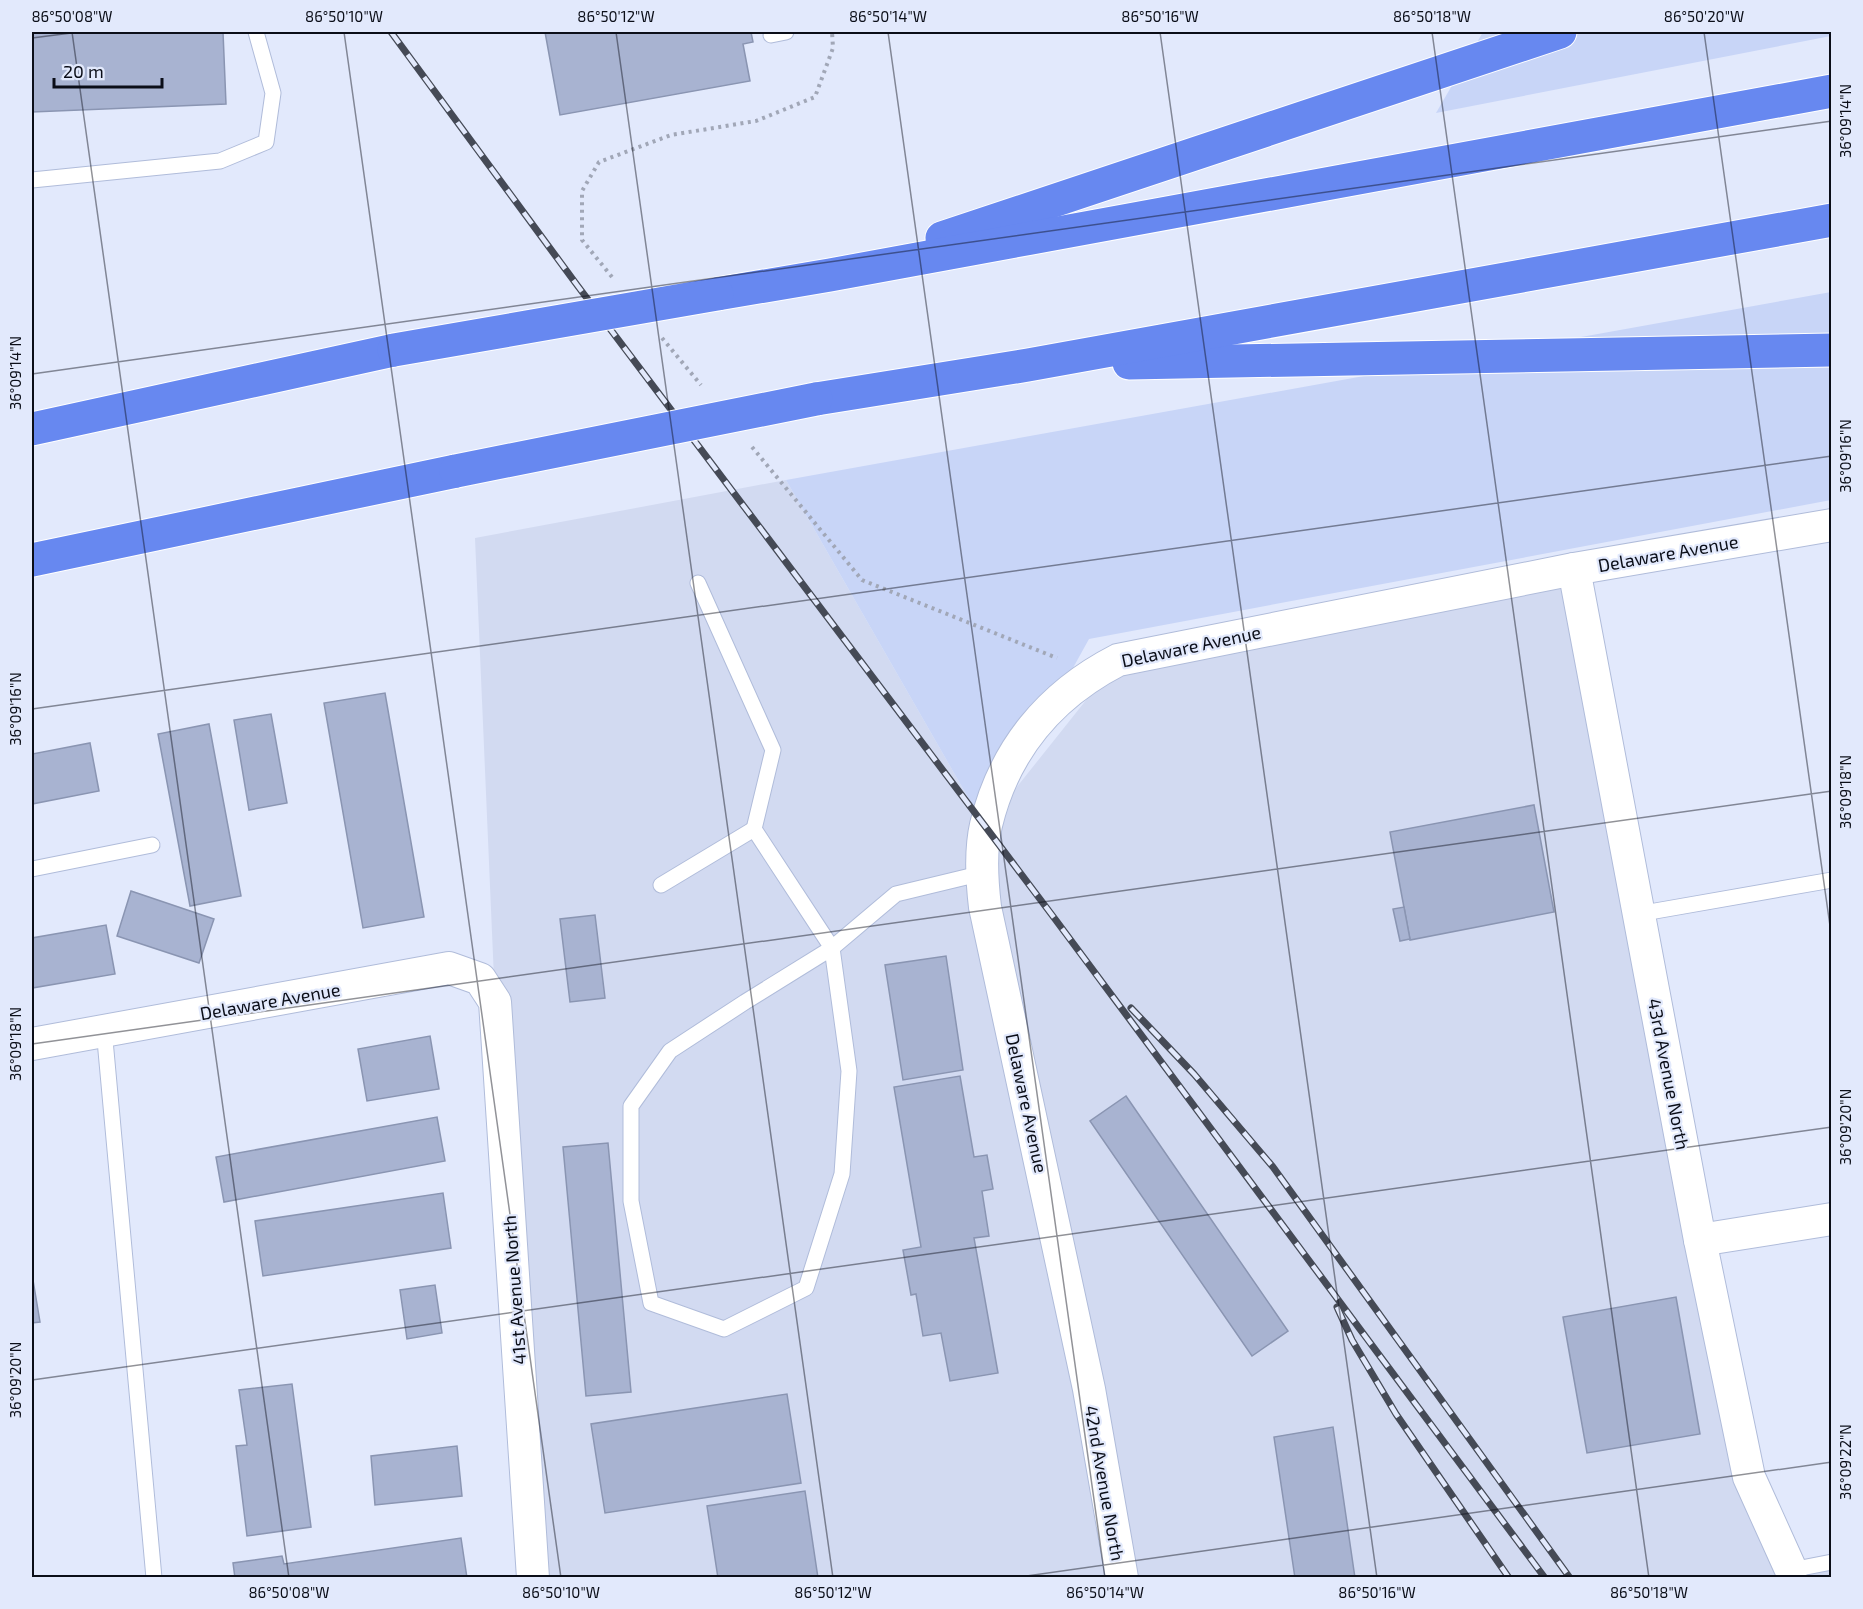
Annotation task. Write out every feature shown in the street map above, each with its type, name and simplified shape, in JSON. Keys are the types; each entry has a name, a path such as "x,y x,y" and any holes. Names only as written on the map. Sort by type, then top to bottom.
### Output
{"highway":[{"path":"830,275 1560,32"},
{"path":"32,429 394,350 830,275 1832,91"},
{"path":"32,560 456,471 816,399 1028,365 1832,220"},
{"path":"1028,365 1832,350"}],"street":[{"name":"Delaware Avenue","path":"1089,1389 985,907 983,873 985,827 999,784 1020,744 1043,714 1061,696 1094,672 1118,660 1574,569 1832,525"},
{"name":"43rd Avenue North","path":"1574,569 1700,1240 1749,1477 1793,1574"},
{"name":"Delaware Avenue","path":"32,1044 104,1029 449,968 480,979 495,1002"},
{"name":"41st Avenue North","path":"495,1002 533,1578"},
{"path":"1700,1240 1832,1219"},
{"name":"42nd Avenue North","path":"1089,1389 1122,1578"}],"lane":[{"path":"32,180 220,160 266,142 273,93 256,32"},
{"path":"771,35 786,32"},
{"path":"661,885 754,829 773,750 698,583"},
{"path":"754,829 832,948 849,1071 842,1174 806,1288 724,1329 651,1303 631,1201 631,1106 670,1051 832,948 896,894 983,873"},
{"path":"32,869 152,844"},
{"path":"1638,914 1832,880"},
{"path":"104,1029 154,1578"},
{"path":"1793,1574 1832,1562"}],"path":[{"path":"619,286 582,240 582,191 600,162 671,135 756,122 815,98 833,48 832,32"},
{"path":"657,332 702,387"},
{"path":"748,442 862,580 1094,672"}],"shaded area":[{"path":"1483,32 1831,32 1831,36 1436,113"},
{"path":"1831,292 1831,500 1089,639 985,827 786,480"},
{"path":"786,480 985,827 1118,660 1574,569 1700,1240 1791,1570 1831,1562 1831,1577 535,1577 495,1002 475,538"}],"building":[{"path":"32,32 223,32 226,104 32,112"},
{"path":"545,32 751,32 753,42 743,44 750,81 560,115"},
{"path":"385,693 424,917 363,928 324,703"},
{"path":"271,714 287,803 249,810 234,720"},
{"path":"209,724 241,896 190,906 158,734"},
{"path":"90,743 99,791 32,804 32,754"},
{"path":"1534,805 1554,912 1410,940 1390,832"},
{"path":"131,891 214,919 199,963 117,936"},
{"path":"1404,907 1410,939 1400,941 1393,909"},
{"path":"595,915 605,998 570,1002 560,919"},
{"path":"106,925 115,974 32,988 32,938"},
{"path":"946,956 963,1070 903,1080 885,965"},
{"path":"430,1036 439,1089 367,1101 358,1049"},
{"path":"960,1076 974,1157 987,1155 993,1189 982,1191 989,1236 974,1238 998,1373 950,1381 941,1333 923,1336 916,1294 911,1295 903,1250 921,1247 894,1087"},
{"path":"1126,1096 1288,1331 1252,1356 1090,1121"},
{"path":"437,1117 445,1161 224,1202 216,1157"},
{"path":"608,1143 631,1392 586,1396 563,1147"},
{"path":"443,1193 451,1248 263,1276 255,1221"},
{"path":"32,1274 40,1322 32,1323"},
{"path":"435,1285 442,1333 407,1339 400,1290"},
{"path":"1676,1297 1700,1434 1587,1453 1563,1317"},
{"path":"292,1384 311,1527 247,1536 236,1446 247,1445 239,1390"},
{"path":"787,1394 801,1483 605,1513 591,1424"},
{"path":"1333,1427 1355,1578 1295,1578 1274,1437"},
{"path":"457,1446 462,1496 375,1505 371,1456"},
{"path":"805,1491 818,1578 718,1578 707,1506"},
{"path":"461,1538 467,1578 235,1578 233,1563 282,1556 284,1564"}],"railway":[{"path":"391,32 577,285 1055,919 1545,1578"},
{"path":"1131,1008 1194,1074 1273,1167 1570,1578"},
{"path":"1337,1307 1352,1340 1396,1414 1509,1578"}]}
